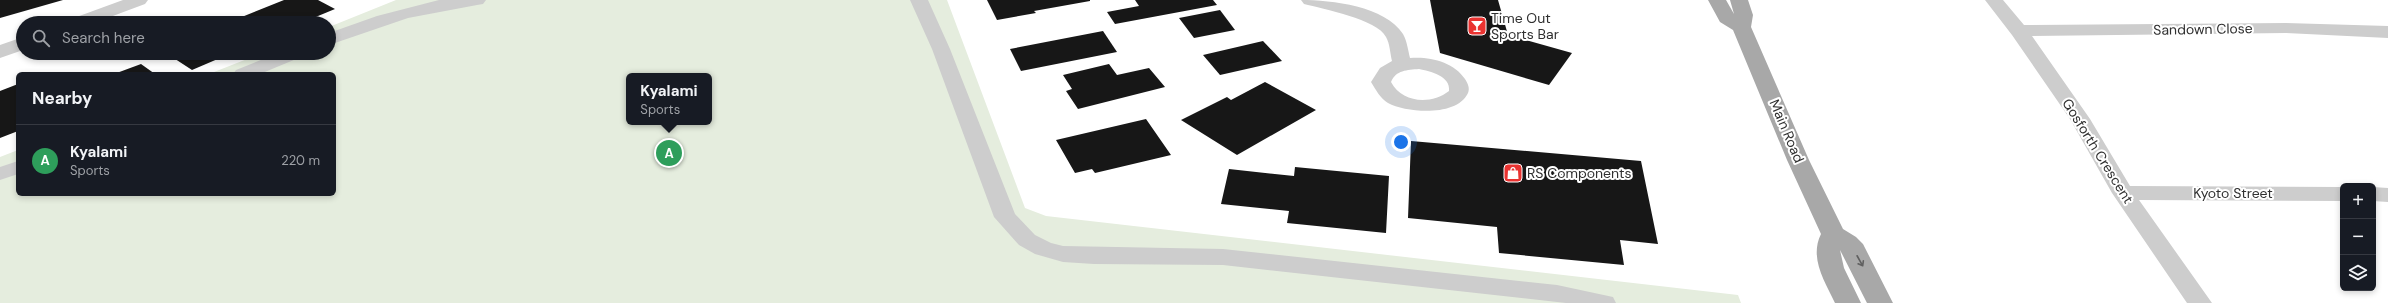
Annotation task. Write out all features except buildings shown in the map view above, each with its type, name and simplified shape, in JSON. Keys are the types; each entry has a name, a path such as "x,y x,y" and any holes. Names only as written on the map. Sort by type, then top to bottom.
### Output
{"main road":[{"name":"Main Road","path":"1717,0 1727,18 1741,27 1798,160 1833,234"},
{"name":"Main Road","path":"1739,0 1744,15 1741,27"},
{"path":"1848,303 1831,265 1827,249 1828,241 1833,234 1847,242 1854,250 1880,303"}],"street":[{"path":"96,16 139,0"},
{"path":"336,36 370,22 406,11 477,0"},
{"path":"920,0 941,49 1005,217 1027,240 1043,248 1063,254 1094,256 1182,256 1264,261 1557,293 1604,303"},
{"path":"1310,0 1363,16 1386,27 1394,35 1402,63 1397,66"},
{"name":"Gosforth Crescent","path":"1994,0 2019,31 2080,119 2123,193 2200,303"},
{"name":"Sandown Close","path":"2019,31 2286,28 2388,32"},
{"path":"0,52 16,46"},
{"path":"248,72 277,60"},
{"path":"0,174 16,167"},
{"name":"Kyoto Street","path":"2123,193 2340,194"},
{"path":"2376,194 2388,194"}],"green space":[{"path":"396,0 947,0 1025,208 1046,216 1738,295 1741,303 0,303 0,157 16,151 16,196 336,196 336,72 214,72 244,60 336,60 336,24"}],"place":[{"name":"Time Out Sports Bar","path":"1477,26"},
{"name":"Kyalami","path":"669,153"},
{"name":"RS Components","path":"1513,173"}]}
